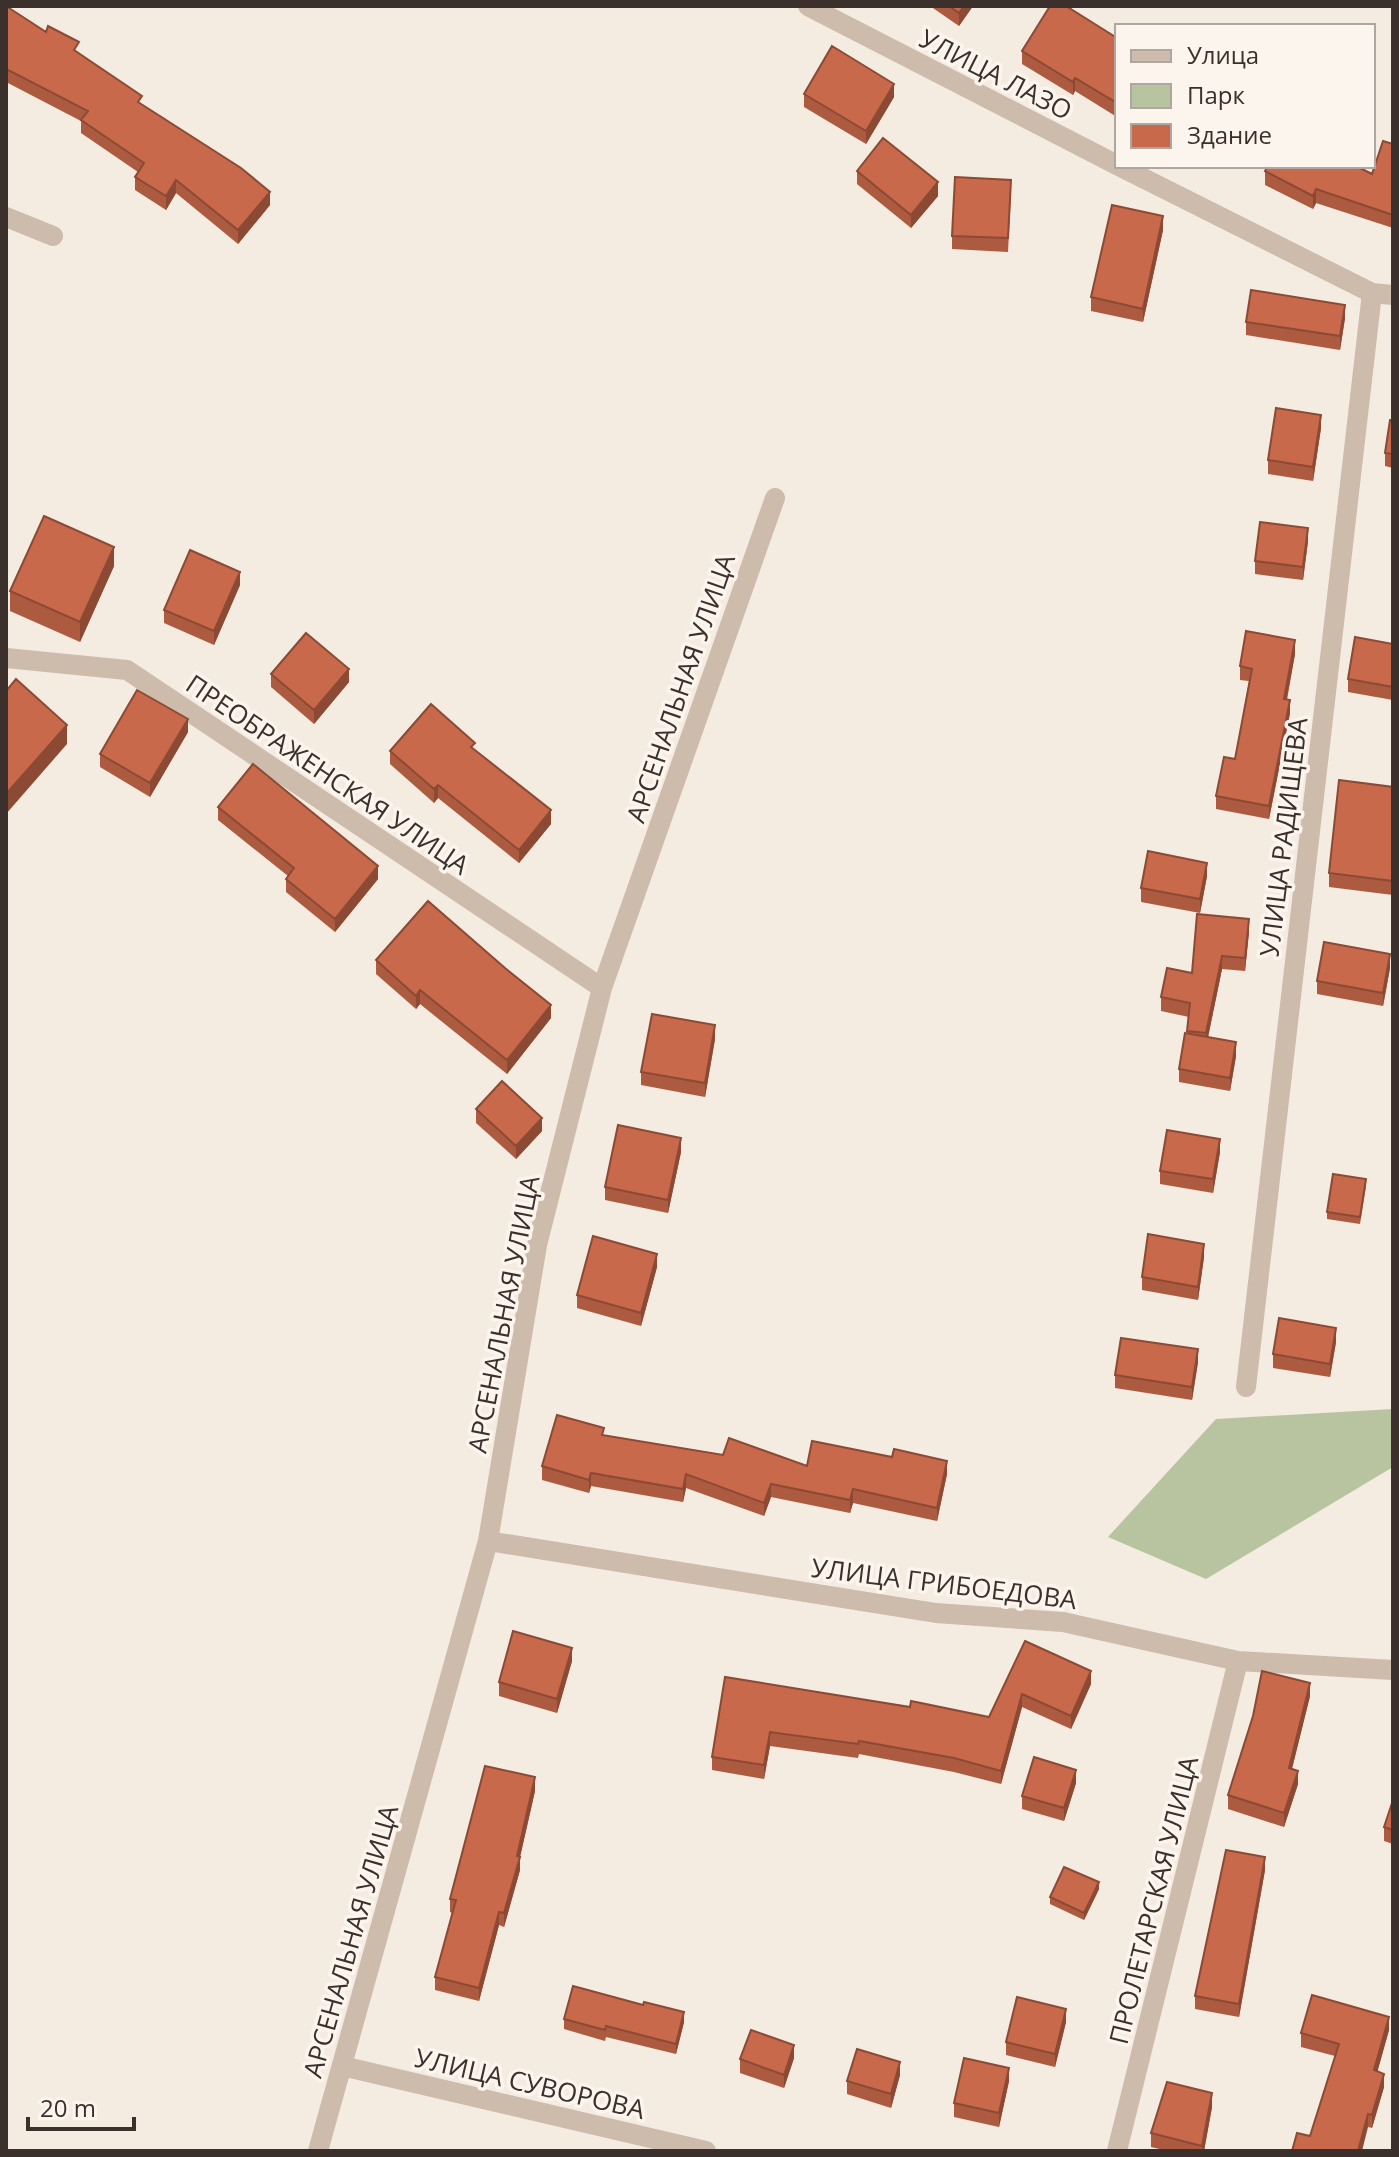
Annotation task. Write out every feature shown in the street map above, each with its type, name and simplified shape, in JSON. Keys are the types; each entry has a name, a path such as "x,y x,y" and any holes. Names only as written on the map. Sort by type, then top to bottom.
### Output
{"street":[{"name":"УЛИЦА ЛАЗО","path":"808,6 1115,163"},
{"name":"УЛИЦА ЛАЗО","path":"1124,168 1383,294"},
{"path":"6,217 53,236"},
{"name":"УЛИЦА РАДИЩЕВА","path":"1246,1387 1383,294"},
{"name":"АРСЕНАЛЬНАЯ УЛИЦА","path":"318,2151 488,1541 537,1245 602,988 775,498"},
{"name":"ПРЕОБРАЖЕНСКАЯ УЛИЦА","path":"6,658 127,670 602,988"},
{"name":"УЛИЦА ГРИБОЕДОВА","path":"488,1541 936,1613 1063,1622 1238,1661 1393,1670"},
{"name":"ПРОЛЕТАРСКАЯ УЛИЦА","path":"1117,2151 1238,1661"},
{"name":"УЛИЦА СУВОРОВА","path":"342,2066 706,2151"}],"green space":[{"path":"1393,1409 1393,1467 1206,1579 1108,1537 1216,1419"}],"building":[{"path":"6,6 46,32 48,26 79,42 74,50 142,96 138,102 241,168 270,192 238,230 176,180 166,196 135,177 144,163 81,120 88,111 6,69"},
{"path":"949,6 964,6 959,13"},
{"path":"1050,6 1066,6 1115,37 1115,102 1075,78 1073,82 1022,51"},
{"path":"832,46 894,84 866,131 804,94"},
{"path":"883,138 938,182 911,215 857,171"},
{"path":"1383,141 1393,144 1393,215 1316,189 1313,196 1265,171 1267,168 1360,168 1372,174"},
{"path":"955,177 1011,180 1008,238 952,236"},
{"path":"1112,205 1163,216 1143,309 1091,297"},
{"path":"1251,290 1345,305 1340,336 1246,322"},
{"path":"1276,408 1321,415 1313,467 1268,460"},
{"path":"1390,420 1393,421 1393,454 1385,453"},
{"path":"44,516 114,547 80,622 10,591"},
{"path":"1260,522 1308,528 1303,567 1255,561"},
{"path":"190,550 240,572 214,631 164,610"},
{"path":"1246,631 1295,640 1284,699 1290,700 1269,806 1216,796 1224,757 1235,759 1252,669 1240,666"},
{"path":"306,633 349,669 314,710 271,674"},
{"path":"1355,637 1393,644 1393,687 1348,679"},
{"path":"16,679 67,725 6,794 6,691"},
{"path":"137,690 188,719 150,783 100,754"},
{"path":"431,704 475,743 471,747 551,810 519,850 438,785 434,789 390,751"},
{"path":"253,764 378,866 335,919 286,879 294,868 218,807"},
{"path":"1339,780 1393,787 1393,881 1329,873"},
{"path":"1148,851 1207,863 1200,899 1141,888"},
{"path":"428,901 551,1005 507,1060 420,990 416,996 376,960"},
{"path":"1197,914 1249,919 1245,958 1222,956 1206,1033 1187,1031 1190,1003 1161,997 1167,968 1192,973"},
{"path":"1324,942 1390,954 1383,993 1317,981"},
{"path":"652,1014 715,1025 705,1083 641,1072"},
{"path":"1185,1033 1236,1042 1230,1078 1179,1069"},
{"path":"502,1081 542,1118 516,1146 476,1109"},
{"path":"618,1125 681,1138 668,1200 605,1187"},
{"path":"1167,1130 1220,1139 1213,1179 1160,1171"},
{"path":"1333,1174 1366,1179 1360,1217 1327,1212"},
{"path":"1148,1234 1204,1244 1198,1287 1142,1277"},
{"path":"593,1236 657,1254 641,1313 577,1295"},
{"path":"1279,1318 1336,1328 1330,1364 1273,1354"},
{"path":"1121,1338 1198,1349 1192,1387 1115,1375"},
{"path":"557,1415 604,1428 602,1435 723,1455 729,1438 807,1466 812,1441 892,1457 894,1449 947,1461 937,1508 853,1489 850,1500 771,1484 764,1503 686,1474 683,1489 591,1473 589,1480 542,1466"},
{"path":"513,1631 572,1648 557,1699 499,1682"},
{"path":"1025,1641 1091,1671 1071,1716 1022,1694 1001,1771 954,1758 859,1741 858,1744 770,1732 764,1765 712,1757 725,1677 910,1707 911,1701 989,1717"},
{"path":"1262,1671 1310,1683 1289,1768 1298,1771 1284,1813 1228,1795 1253,1716"},
{"path":"1034,1757 1076,1770 1064,1808 1022,1796"},
{"path":"485,1766 535,1777 517,1856 520,1857 504,1913 499,1912 479,1988 435,1977 456,1900 450,1899"},
{"path":"1393,1800 1393,1830 1384,1827"},
{"path":"1226,1850 1265,1857 1239,2004 1195,1996"},
{"path":"1064,1867 1099,1882 1084,1913 1050,1897"},
{"path":"573,1986 643,2005 644,2002 684,2012 676,2044 564,2019"},
{"path":"1312,1995 1389,2017 1374,2070 1384,2074 1358,2151 1292,2151 1297,2133 1310,2136 1339,2044 1301,2033"},
{"path":"1017,1997 1066,2009 1055,2054 1006,2042"},
{"path":"751,2030 794,2045 784,2075 740,2059"},
{"path":"857,2049 900,2062 891,2094 847,2081"},
{"path":"964,2058 1009,2068 999,2113 954,2103"},
{"path":"1167,2082 1212,2093 1202,2146 1151,2133"}]}
